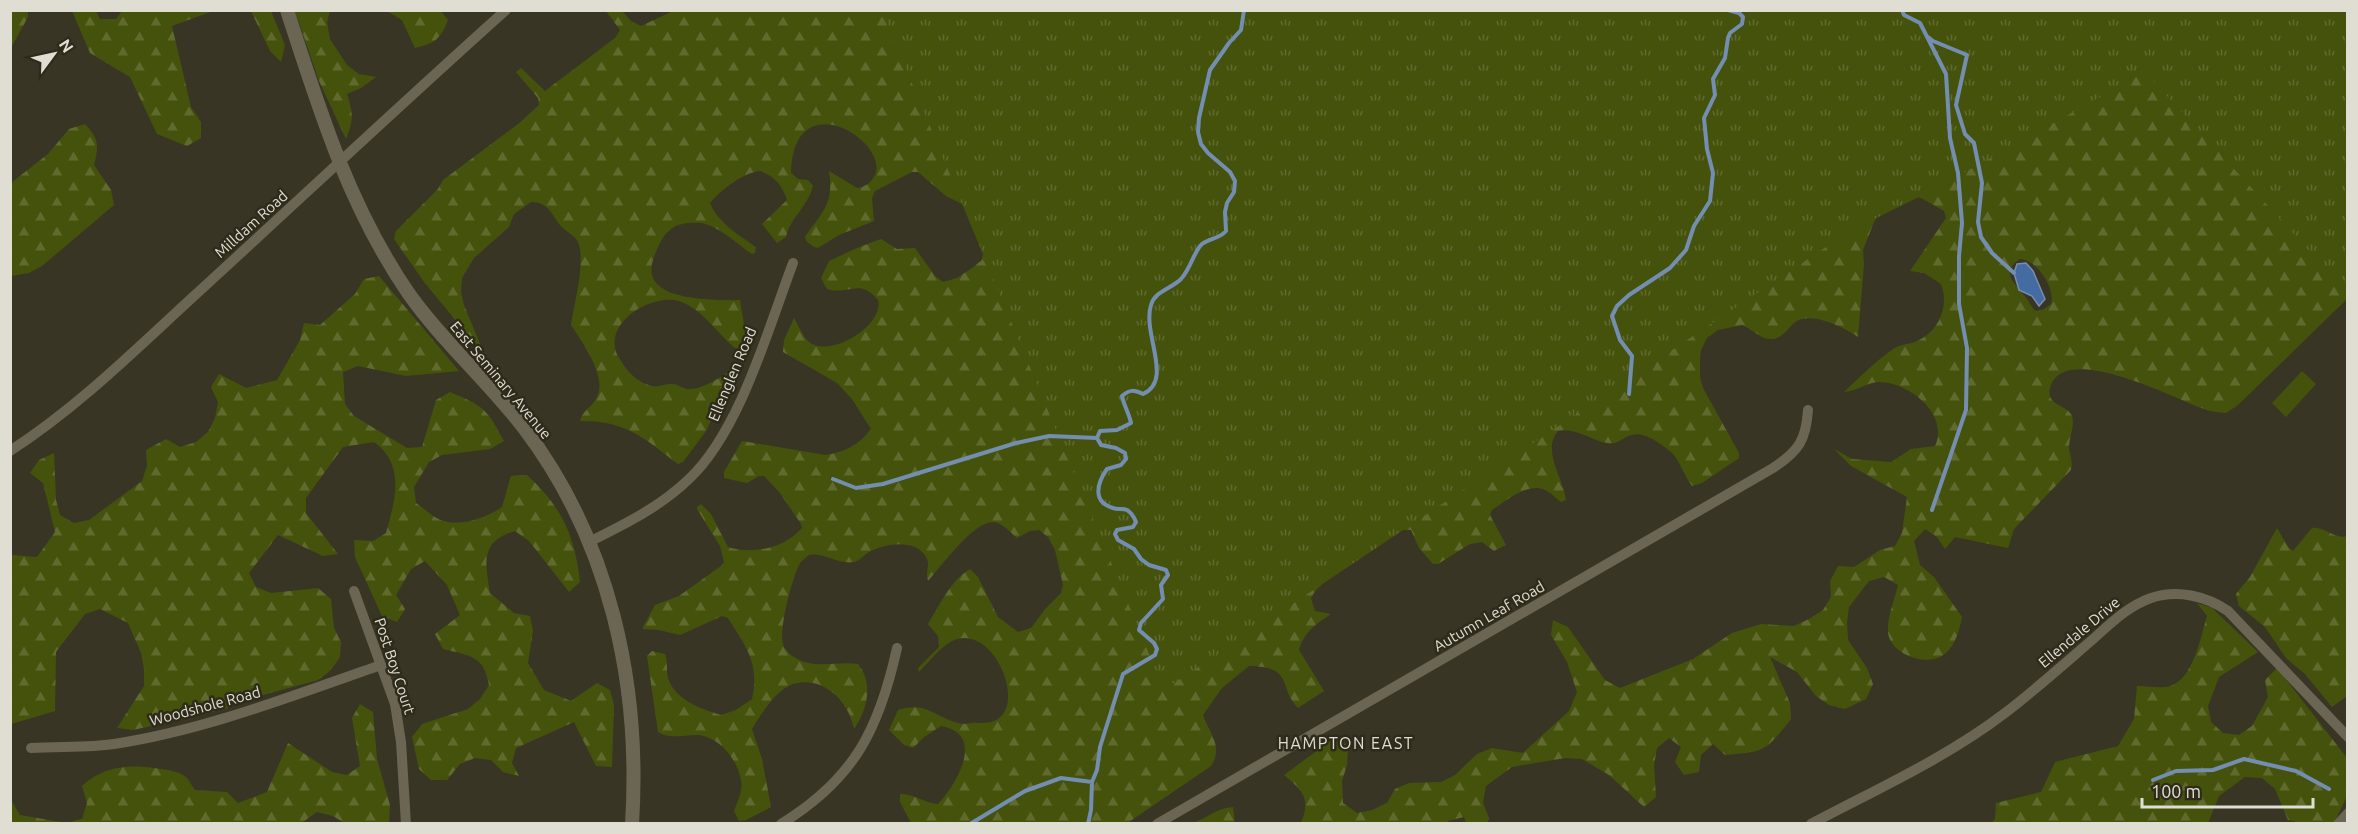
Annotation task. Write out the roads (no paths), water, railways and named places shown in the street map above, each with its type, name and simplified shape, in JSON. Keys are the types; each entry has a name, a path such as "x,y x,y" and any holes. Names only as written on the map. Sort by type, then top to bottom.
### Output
{"street":[{"name":"East Seminary Avenue","path":"287,10 338,162 358,208 409,294 445,339 525,429 548,465 589,542 606,587 619,633 628,683 634,732 635,785 632,824"},
{"name":"Milldam Road","path":"10,451 71,407 506,10"},
{"name":"Ellenglen Road","path":"589,542 634,520 660,504 690,478 710,455 725,432 744,392 792,263"},
{"name":"Autumn Leaf Road","path":"1157,824 1773,468 1788,458 1799,445 1806,431 1808,410"},
{"name":"Post Boy Court","path":"354,591 399,719 406,824"},
{"name":"Ellendale Drive","path":"1811,824 1919,768 1974,736 2024,699 2118,617 2140,602 2162,595 2179,594 2204,598 2228,611 2348,736"},
{"path":"781,824 811,805 842,776 865,742 881,707 897,648"},
{"name":"Woodshole Road","path":"31,748 112,744 165,733 244,712 381,665"},
{"path":"2338,824 2348,813"}],"water":[{"path":"2026,263 2033,271 2045,299 2039,306 2032,296 2019,290 2014,273 2017,264"}],"waterway":[{"path":"1088,824 1092,782 1097,770 1100,747 1123,674 1155,655 1157,649 1154,643 1139,630 1141,623 1163,599 1161,585 1168,575 1166,570 1149,565 1134,549 1118,540 1115,534 1117,530 1133,527 1136,522 1127,510 1115,509 1106,505 1098,492 1107,469 1121,465 1126,459 1125,453 1116,448 1101,445 1097,438 1100,431 1117,430 1131,423 1122,396 1132,391 1143,394 1152,387 1156,378 1157,367 1149,317 1153,300 1181,279 1202,244 1226,231 1225,212 1227,203 1234,192 1235,181 1230,172 1201,144 1198,132 1199,118 1210,70 1241,30 1244,10"},
{"path":"1629,394 1632,356 1620,340 1612,316 1617,306 1629,295 1670,268 1686,250 1694,226 1710,201 1713,173 1707,149 1704,118 1715,95 1713,79 1725,58 1728,38 1730,33 1742,24 1743,17 1739,13 1728,10"},
{"path":"1902,10 1904,15 1920,23 1946,74 1950,138 1958,173 1962,223 1959,304 1967,348 1966,410 1932,510"},
{"path":"1928,37 1967,55 1956,105 1965,134 1974,143 1982,183 1978,222 1981,237 1992,253 2014,273"},
{"path":"833,479 856,488 883,484 1016,443 1049,436 1097,438"},
{"path":"2153,780 2176,771 2213,770 2244,759 2296,771 2329,789"},
{"path":"970,824 1025,791 1061,778 1092,782"}],"district":[{"name":"HAMPTON EAST","path":"1346,743"}]}
